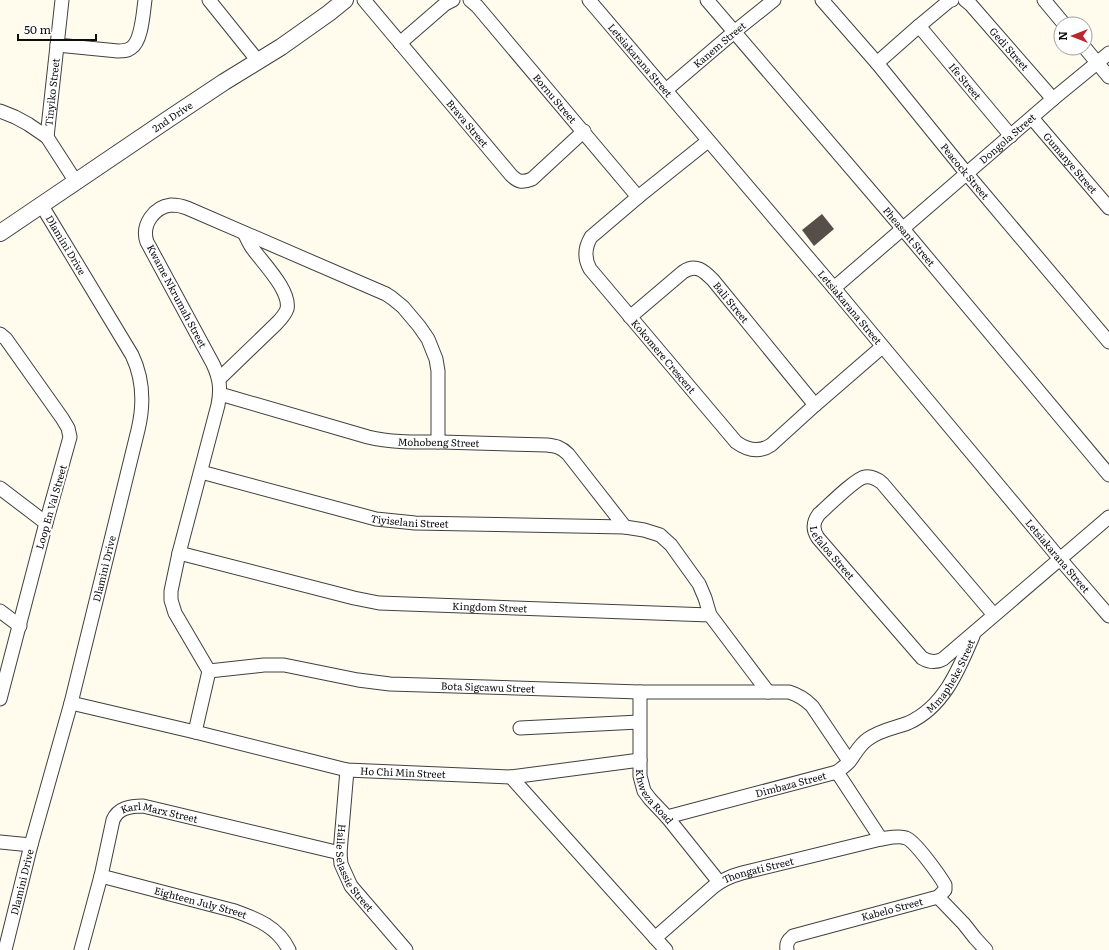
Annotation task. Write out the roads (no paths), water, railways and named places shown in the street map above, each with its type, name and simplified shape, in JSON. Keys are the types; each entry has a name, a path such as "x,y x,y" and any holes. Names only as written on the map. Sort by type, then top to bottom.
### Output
{"street":[{"name":"Tinyiko Street","path":"46,137 62,0"},
{"path":"57,45 118,51 125,51 132,48 136,43 140,31 145,0"},
{"path":"209,0 258,61"},
{"name":"2nd Drive","path":"0,233 224,82 305,30 345,0"},
{"name":"Brava Street","path":"364,0 511,175 516,179 520,181 532,179 584,131"},
{"path":"400,43 446,4 453,0"},
{"name":"Bornu Street","path":"470,0 477,6 584,131 638,197"},
{"name":"Letsiakarana Street","path":"589,0 834,288 1109,616"},
{"name":"Pheasant Street","path":"707,0 903,229 1109,475"},
{"name":"Kanem Street","path":"666,90 774,0"},
{"name":"Peacock Street","path":"822,0 877,62 968,174 1109,342"},
{"path":"877,62 952,0"},
{"name":"Gedi Street","path":"965,0 1053,99"},
{"path":"1044,0 1057,16"},
{"name":"Ife Street","path":"919,26 1011,136"},
{"name":"Dongola Street","path":"834,288 968,174 1053,99 1109,53"},
{"path":"1091,56 1109,77"},
{"path":"0,111 28,124 46,137 76,182"},
{"name":"Gumanye Street","path":"1032,118 1109,208"},
{"name":"Kokomere Crescent","path":"708,141 591,237 587,244 587,263 590,269 630,317 736,442 752,450 762,450 771,445 882,347"},
{"name":"Kwame Nkrumah Street","path":"210,672 175,613 172,605 171,591 179,553 220,394 219,379 213,364 147,242 145,230 148,221 155,213 168,206 177,205 187,208 386,294 403,306 424,332 436,358 438,371 438,442"},
{"name":"Dlamini Drive","path":"5,950 30,845 71,703 141,420 141,385 132,355 42,206"},
{"path":"219,379 284,316 287,308 287,301 280,285 254,250 244,233"},
{"name":"Bali Street","path":"630,317 688,268 698,268 713,280 815,405"},
{"name":"Loop En Val Street","path":"0,334 6,339 65,423 70,437 0,699"},
{"name":"Mohobeng Street","path":"220,394 368,438 397,442 559,446 564,449 625,528"},
{"name":"Tiyiselani Street","path":"201,472 376,519 415,523 625,528 654,533 660,535 671,545 699,584 710,615"},
{"name":"Lefaloa Street","path":"975,632 943,659 938,661 927,661 922,658 818,538 815,533 814,523 819,514 861,478 872,477 877,479 994,615"},
{"path":"0,488 46,523"},
{"name":"Mmapheke Street","path":"837,772 850,761 857,749 870,738 878,733 909,722 932,707 950,684 975,632 1109,517"},
{"name":"Kingdom Street","path":"179,553 354,598 379,603 710,615"},
{"path":"0,611 20,626"},
{"path":"710,615 768,692"},
{"name":"Bota Sigcawu Street","path":"210,672 264,665 284,665 358,680 390,684 640,692 789,692 798,695 812,706 850,761"},
{"path":"195,732 210,672"},
{"name":"Khweza Road","path":"640,692 640,776 644,791 667,817 719,882"},
{"name":"Ho Chi Min Street","path":"71,703 348,770 511,778 640,760"},
{"path":"520,728 639,722"},
{"name":"Haile Selassie Street","path":"348,770 340,864 351,886 406,950"},
{"name":"Dimbaza Street","path":"667,817 837,772 881,840"},
{"path":"511,778 666,950"},
{"name":"Karl Marx Street","path":"81,950 116,815 119,812 133,806 143,806 340,854"},
{"name":"Thongati Street","path":"655,938 705,893 719,882 730,877 881,840 900,837 905,837 912,842 944,882 945,890 938,897"},
{"path":"0,842 30,845"},
{"name":"Eighteen July Street","path":"100,876 234,911 250,917 277,932 289,950"},
{"path":"938,897 986,950"},
{"name":"Kabelo Street","path":"787,950 787,943 793,936 938,897"}]}
